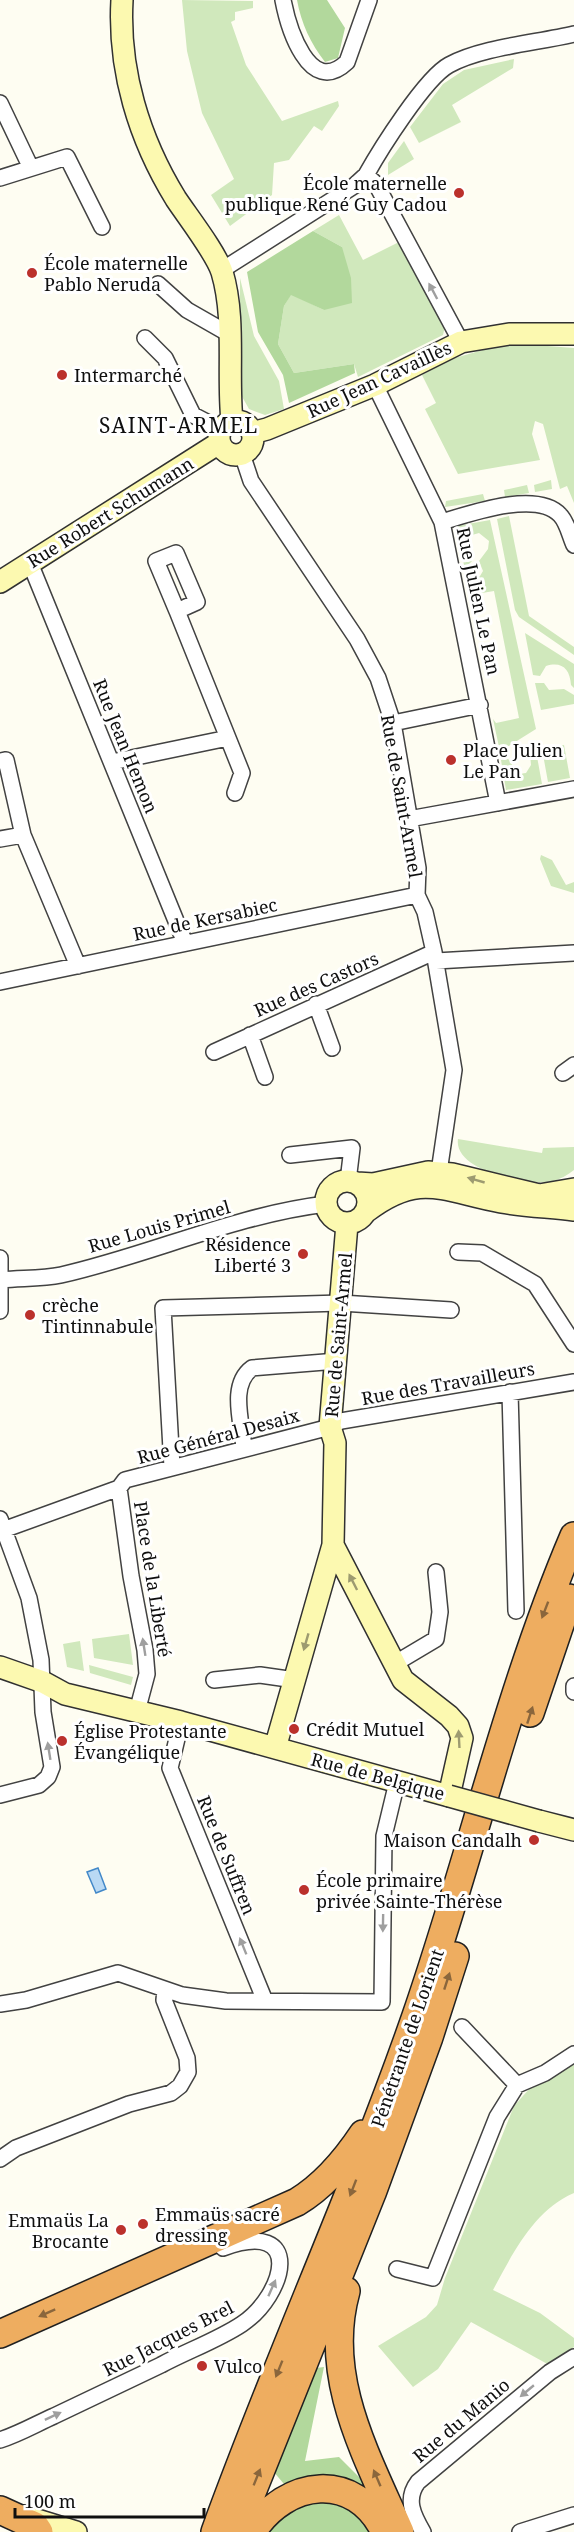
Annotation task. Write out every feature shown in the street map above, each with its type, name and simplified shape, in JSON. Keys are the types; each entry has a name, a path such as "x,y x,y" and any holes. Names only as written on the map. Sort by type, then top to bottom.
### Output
{"highway":[{"path":"567,1577 574,1527"},
{"name":"Pénétrante de Lorient","path":"236,2532 372,2193 429,2037 512,1770 567,1577 574,1536"},
{"name":"Pénétrante de Lorient","path":"215,2532 352,2190 423,1995 497,1754 567,1577"},
{"path":"0,2334 297,2202 323,2184 351,2153 364,2133 423,1995"},
{"path":"400,2532 347,2406 340,2378 337,2342 339,2315 348,2284 408,2112 429,2037"},
{"path":"252,2532 274,2505 297,2493 321,2489 337,2489 352,2495 367,2506 385,2532"},
{"path":"0,2510 35,2526 39,2532"}],"street":[{"path":"122,0 126,70 143,136 170,189 222,270 229,334 224,431 228,453 242,454 251,445 252,433 246,424 224,431 193,415 165,358 145,338"},
{"path":"283,0 287,24 306,59 318,70 331,71 346,62 369,0"},
{"path":"222,270 354,186 366,175 432,80 446,67 465,58 574,34"},
{"path":"0,103 30,166"},
{"path":"0,178 30,166 67,157 102,227"},
{"path":"366,175 376,184 461,342"},
{"path":"158,284 187,310 229,334"},
{"name":"Rue Jean Cavaillès","path":"509,334 574,343"},
{"name":"Rue Jean Cavaillès","path":"252,433 375,385 461,342 509,334 574,334"},
{"name":"Rue Julien Le Pan","path":"375,385 442,522 498,803"},
{"name":"Rue Robert Schumann","path":"0,582 224,431"},
{"name":"Rue de Saint-Armel","path":"242,454 251,481 357,639 378,678 393,723 418,868 417,895 425,912 435,957 454,1070 439,1172"},
{"path":"442,522 475,512 528,503 546,505 561,516 574,545"},
{"name":"Rue Jean Hemon","path":"30,563 184,944"},
{"path":"177,611 243,772 235,793"},
{"path":"393,723 480,705"},
{"path":"112,762 228,738"},
{"path":"0,761 6,760 23,835 78,966"},
{"path":"410,819 574,789"},
{"path":"0,839 23,835"},
{"name":"Rue de Kersabiec","path":"0,982 417,895"},
{"path":"435,957 574,953"},
{"name":"Rue des Castors","path":"214,1052 316,1004 435,957"},
{"path":"316,1004 332,1048"},
{"path":"250,1035 265,1077"},
{"path":"290,1155 352,1148 352,1182"},
{"path":"574,1189 539,1195 439,1172 416,1173 373,1184 352,1182 334,1185 326,1204 335,1220 347,1224 359,1221 367,1211 394,1192 427,1186 527,1206 574,1210"},
{"path":"352,1182 368,1195 367,1211"},
{"name":"Rue Louis Primel","path":"1,1287 60,1275 301,1207 326,1204"},
{"name":"Rue de Saint-Armel","path":"347,1224 330,1427 335,1443 333,1545 403,1680 449,1716 458,1726 462,1738 449,1796"},
{"path":"458,1252 482,1253 535,1284 574,1344"},
{"path":"0,1258 0,1311"},
{"path":"172,1467 163,1308 341,1303 451,1310"},
{"path":"244,1448 238,1385 243,1375 252,1368 337,1361"},
{"name":"Rue des Travailleurs","path":"330,1427 341,1421 574,1382"},
{"path":"510,1392 516,1611"},
{"name":"Rue Général Desaix","path":"119,1488 125,1480 330,1427"},
{"name":"Place de la Liberté","path":"0,1795 39,1785 48,1777 52,1767 43,1712 43,1678 29,1598 2,1524 119,1488 130,1576 145,1650 147,1674 139,1704"},
{"path":"276,1748 333,1545"},
{"path":"394,1664 436,1639 440,1612 436,1572"},
{"name":"Rue de Belgique","path":"5,1669 139,1704 181,1722"},
{"path":"214,1680 260,1675 295,1680"},
{"name":"Rue de Belgique","path":"43,1678 65,1694 181,1722 574,1830"},
{"path":"574,1686 574,1692"},
{"name":"Rue de Suffren","path":"181,1722 170,1768 266,2001"},
{"path":"0,2004 26,2000 118,1973 165,1990 226,2001 382,2002 384,1836 398,1782"},
{"path":"0,2159 16,2148 129,2104 171,2093 180,2086 188,2073 187,2058 164,2000 165,1990"},
{"path":"462,2027 517,2085"},
{"path":"397,2269 433,2278 497,2117 517,2085 545,2073 574,2054"},
{"name":"Rue Jacques Brel","path":"0,2440 111,2390 243,2324 267,2300 278,2275 279,2255 272,2244 262,2240 241,2241 74,2301"},
{"name":"Rue du Manio","path":"423,2532 410,2503 412,2490 418,2482 550,2372 574,2356"},
{"path":"0,2510 76,2532"},
{"path":"520,2532 574,2515"}],"green space":[{"path":"182,0 253,1 253,8 235,12 235,20 231,22 246,65 282,121 338,101 339,106 322,131 314,126 289,160 274,163 272,195 230,226 211,195 234,179 202,113 187,51"},
{"path":"297,0 327,0 345,28 338,58 325,62 320,55 304,25"},
{"path":"514,59 513,68 452,105 461,122 419,143 410,127 443,84 464,70"},
{"path":"404,141 414,159 388,175 388,163"},
{"path":"339,215 363,260 399,242 445,326 443,335 358,377 354,364 294,373 278,344 284,306 291,294 324,310 342,247 313,231"},
{"path":"313,231 342,247 351,278 352,303 324,310 291,295 284,306 278,344 294,373 354,364 355,373 289,403 283,375 258,332 247,272"},
{"path":"240,278 254,336 279,381 284,409 265,415 249,409 240,393"},
{"path":"507,343 574,348 574,503 567,486 560,489 543,424 535,421 532,434 540,460 458,474 425,409 436,403 422,375 448,360"},
{"path":"551,480 552,489 535,492 534,485"},
{"path":"527,485 529,493 505,497 504,490"},
{"path":"483,494 485,501 445,507 446,501"},
{"path":"509,516 529,616 574,647 574,655 519,617 515,610 497,519"},
{"path":"490,520 536,729 504,749 499,747 493,719 496,723 519,718 494,591 470,595 463,560 468,553 472,561 467,566 470,574 475,577 480,576 483,571 479,561 488,549 489,541 479,533 472,535 465,549 459,550 456,531 457,526"},
{"path":"525,633 574,664 574,688 567,671 561,666 546,666 540,676 533,675"},
{"path":"535,683 544,683 549,690 564,689 574,695 574,704 541,710"},
{"path":"534,740 542,784 506,790 501,760 507,757 518,774 526,773 531,765 529,742"},
{"path":"564,745 570,778 548,782 542,749"},
{"path":"541,855 552,860 566,885 574,882 574,893 551,886 540,859"},
{"path":"458,1139 542,1153 543,1148 574,1147 574,1170 553,1181 512,1179 480,1168 467,1160 460,1150"},
{"path":"129,1634 133,1665 94,1658 92,1639"},
{"path":"80,1641 84,1671 67,1667 63,1644"},
{"path":"89,1665 133,1677 131,1685 90,1673"},
{"path":"574,2059 574,2193 547,2210 536,2221 517,2248 493,2290 540,2313 574,2338 574,2347 551,2366 471,2322 438,2369 413,2387 378,2346 426,2317 437,2305 445,2278 514,2106 531,2087"},
{"path":"324,2367 305,2461 339,2457 367,2485 372,2532 262,2532 300,2503 273,2471 316,2368"}],"water":[{"path":"98,1868 106,1889 96,1893 87,1872"}],"place":[{"name":"École maternelle publique René Guy Cadou","path":"459,193"},
{"name":"École maternelle Pablo Neruda","path":"32,273"},
{"name":"Intermarché","path":"62,375"},
{"name":"Place Julien Le Pan","path":"451,760"},
{"name":"Résidence Liberté 3","path":"303,1254"},
{"name":"crèche Tintinnabule","path":"30,1315"},
{"name":"Crédit Mutuel","path":"294,1729"},
{"name":"Église Protestante Évangélique","path":"62,1741"},
{"name":"Maison Candalh","path":"534,1840"},
{"name":"École primaire privée Sainte-Thérèse","path":"304,1890"},
{"name":"Emmaüs sacré dressing","path":"143,2224"},
{"name":"Emmaüs La Brocante","path":"121,2230"},
{"name":"Vulco","path":"202,2366"}],"district":[{"name":"SAINT-ARMEL","path":"179,425"}]}
